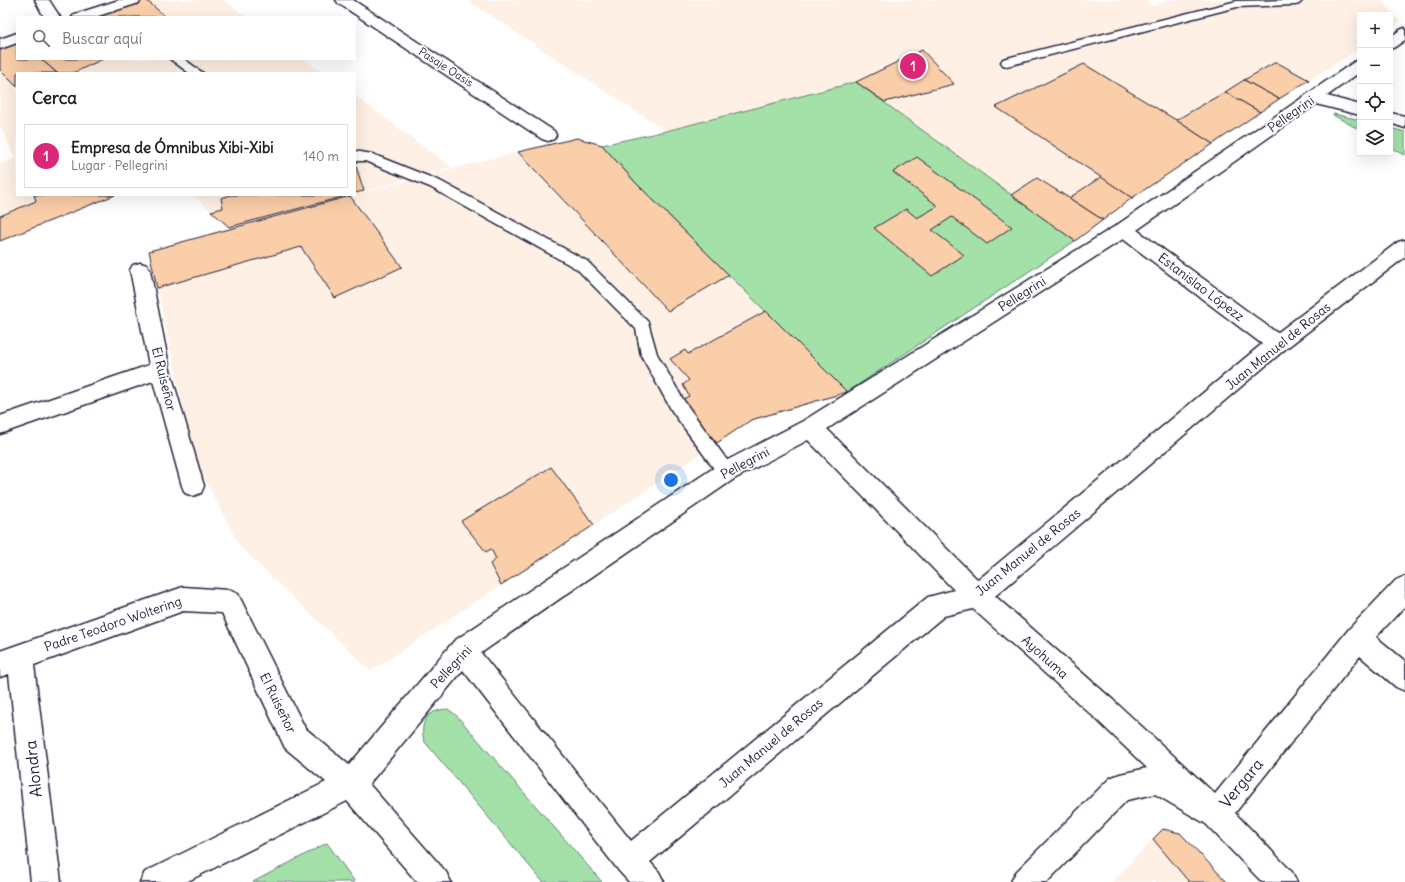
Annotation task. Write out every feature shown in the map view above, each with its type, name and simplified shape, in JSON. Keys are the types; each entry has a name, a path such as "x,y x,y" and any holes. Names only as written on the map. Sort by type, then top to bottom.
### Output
{"street":[{"path":"42,0 51,16"},
{"path":"83,16 134,0"},
{"name":"Pasaje Oasis","path":"343,0 548,135"},
{"path":"1393,42 1405,33"},
{"path":"0,44 16,38"},
{"name":"Pellegrini","path":"155,882 351,784 463,650 726,472 811,428 1124,230 1357,67"},
{"path":"1314,98 1357,109"},
{"path":"1393,119 1405,122"},
{"name":"Estanislao Lópezz","path":"1124,230 1277,344"},
{"name":"Juan Manuel de Rosas","path":"629,861 937,606 977,596 1277,344 1405,247"},
{"name":"El Ruiseñor","path":"140,270 160,370 193,486"},
{"path":"0,425 160,370"},
{"name":"Ayohuma","path":"811,428 977,596 1104,709 1216,814 1282,882"},
{"name":"Vergara","path":"1026,882 1120,788 1157,780 1216,814 1358,638 1405,588"},
{"name":"Padre Teodoro Woltering","path":"10,660 183,599 229,602"},
{"name":"El Ruiseñor","path":"229,602 296,738 351,784 436,882"},
{"path":"1358,638 1405,678"},
{"path":"463,650 629,861 649,882"},
{"name":"Alondra","path":"10,660 46,882"}],"lane":[{"path":"1007,62 1237,4 1295,2 1297,0"},
{"path":"178,60 196,72"},
{"path":"356,156 367,157 435,184 582,265 643,326 650,356 674,400 726,472"}],"shaded area":[{"path":"146,0 224,0 246,16 165,16"},
{"path":"467,0 1147,0 1151,6 1170,0 1382,0 1392,12 1357,12 1357,50 1279,99 1132,198 1075,241 856,82 666,131"},
{"path":"1393,13 1400,22 1393,27"},
{"path":"101,60 305,60 322,72 75,72"},
{"path":"0,70 16,86 16,196 34,196 36,201 0,216 0,165 15,158 0,126"},
{"path":"356,97 451,167 364,191 356,166"},
{"path":"518,152 668,311 729,275 766,311 688,354 685,350 670,359 689,380 683,385 689,396 681,400 717,443 594,525 551,467 461,521 486,552 491,549 496,559 490,564 501,585 371,671 240,547 195,461 157,288 301,247 335,297 350,196 356,196 356,194"},
{"path":"194,196 228,196 222,198 223,208 211,211"},
{"path":"1153,839 1189,882 1112,882"}],"green space":[{"path":"856,82 1075,241 847,392 635,182 602,145 666,131"},
{"path":"1333,115 1357,119 1357,128"},
{"path":"1393,129 1405,132 1405,155 1393,149"},
{"path":"448,709 457,716 602,882 543,882 424,741 424,722 430,714"},
{"path":"327,843 355,882 253,882"}],"building":[{"path":"146,0 165,16 95,16"},
{"path":"16,43 16,60 42,60 56,72 16,72 16,86 0,70 0,49"},
{"path":"922,50 954,84 885,102 856,82"},
{"path":"42,60 101,60 75,72 56,72"},
{"path":"1276,62 1309,80 1279,99 1244,80"},
{"path":"1084,64 1213,144 1132,198 996,107"},
{"path":"1244,80 1279,99 1260,112 1225,92"},
{"path":"1225,92 1260,112 1213,144 1176,120"},
{"path":"577,138 602,145 635,182 729,275 668,311 518,152"},
{"path":"917,157 1012,227 987,244 952,217 932,230 964,255 932,276 874,228 906,209 917,218 938,206 893,172"},
{"path":"356,166 364,191 356,193"},
{"path":"1101,177 1132,198 1103,220 1069,198"},
{"path":"1037,178 1103,220 1075,241 1011,195"},
{"path":"34,196 112,196 0,241 0,216 36,201"},
{"path":"228,196 345,196 229,227 211,211 223,208 221,198"},
{"path":"350,196 402,267 335,298 301,247 157,288 149,251"},
{"path":"766,311 847,392 751,420 717,443 681,400 689,396 683,385 689,380 670,359 685,350 688,354"},
{"path":"551,467 594,525 501,585 490,564 496,559 491,549 486,552 461,521"},
{"path":"1163,829 1180,833 1227,882 1189,882 1153,839"}],"place":[{"name":"Empresa de Ómnibus Xibi-Xibi","path":"913,66"}]}
